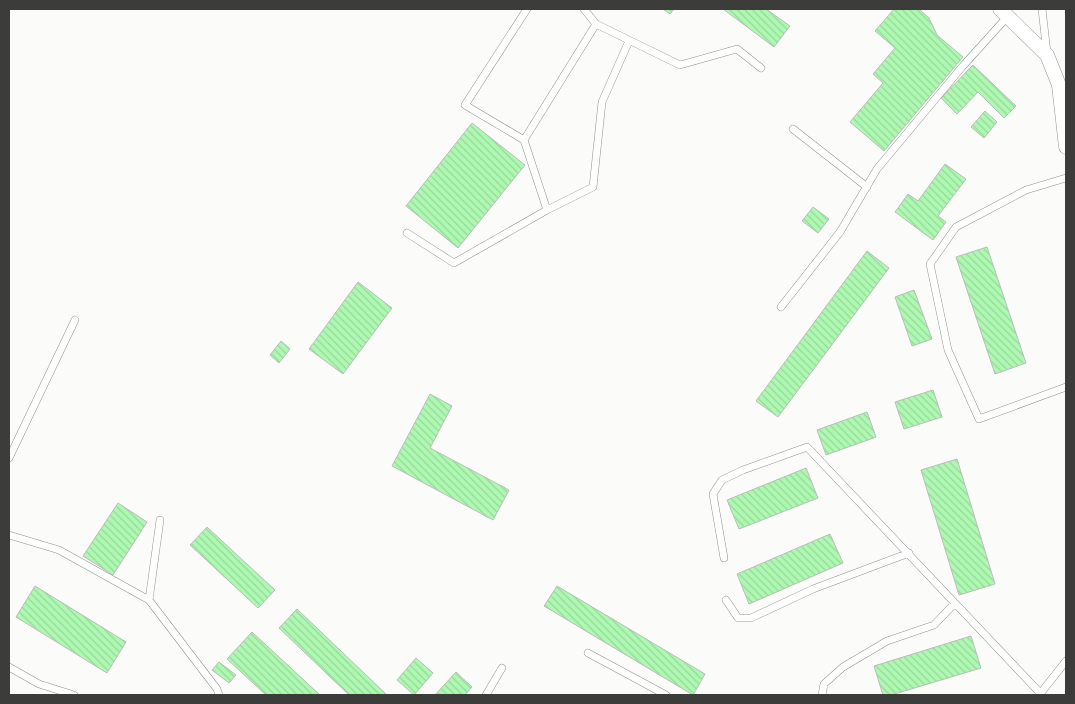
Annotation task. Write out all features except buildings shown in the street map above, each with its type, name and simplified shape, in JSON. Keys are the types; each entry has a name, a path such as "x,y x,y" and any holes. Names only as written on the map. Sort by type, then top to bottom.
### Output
{"street":[{"path":"1004,13 1047,55 1059,85 1066,147"}],"lane":[{"path":"527,9 464,105 524,140 547,210"},
{"path":"584,9 596,24 680,65 737,49 761,68"},
{"path":"1044,10 1047,55"},
{"path":"781,307 840,232 877,169 962,67 1004,13"},
{"path":"524,140 596,24"},
{"path":"407,233 454,263 547,210 593,187 602,102 629,41"},
{"path":"793,129 867,187"},
{"path":"1066,178 1026,190 956,228 930,264 948,350 979,419 1066,387"},
{"path":"9,458 75,320"},
{"path":"724,558 714,494 722,480 743,470 807,447 909,553 1039,695 1066,661"},
{"path":"149,600 160,520"},
{"path":"9,535 59,550 149,600 217,689 219,695"},
{"path":"726,600 738,618 751,618 813,589 909,553"},
{"path":"822,695 824,684 843,667 887,641 934,625 955,603"},
{"path":"588,653 666,695"},
{"path":"9,667 39,684 74,695"},
{"path":"486,695 502,668"}]}
